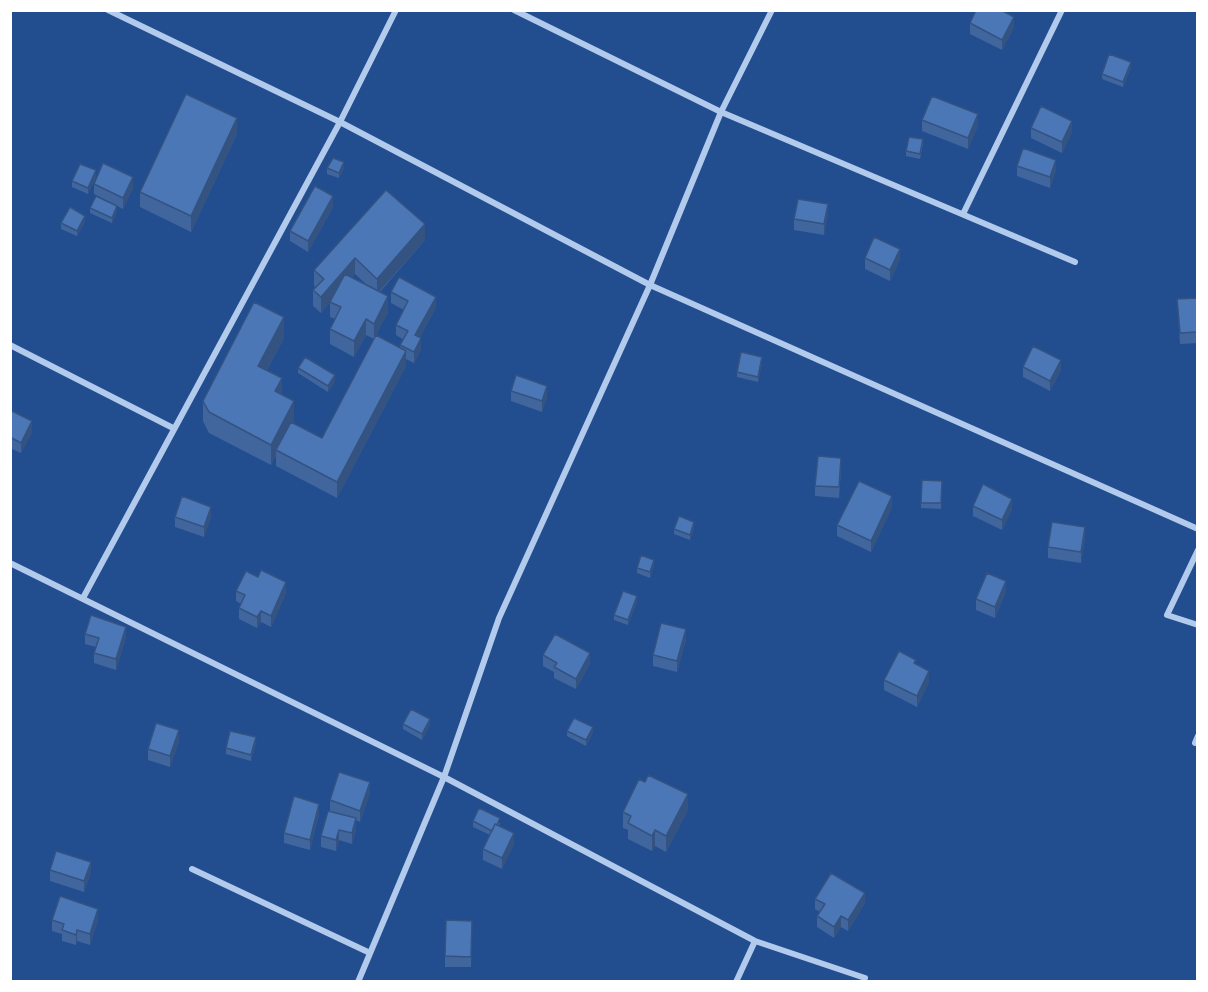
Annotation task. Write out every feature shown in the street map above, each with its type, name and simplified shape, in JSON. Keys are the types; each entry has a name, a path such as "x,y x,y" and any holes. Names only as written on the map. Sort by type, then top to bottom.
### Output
{"street":[{"path":"108,10 340,122 650,285 1197,529"},
{"path":"82,598 340,122 396,10"},
{"path":"514,10 721,112 1075,262"},
{"path":"358,981 444,777 499,618 650,285 721,112 772,10"},
{"path":"963,214 1062,10"},
{"path":"10,345 173,428"},
{"path":"1197,550 1167,615 1197,625"},
{"path":"10,562 444,777 754,941 865,978"},
{"path":"1195,743 1197,736"},
{"path":"192,869 370,953"},
{"path":"736,981 754,941"}],"building":[{"path":"976,10 1001,10 1014,17 1002,40 970,23"},
{"path":"1109,54 1131,62 1123,82 1102,74"},
{"path":"186,94 237,118 191,216 140,192"},
{"path":"932,96 978,114 968,138 922,120"},
{"path":"1041,106 1072,121 1062,142 1031,128"},
{"path":"909,137 923,139 920,154 906,151"},
{"path":"1023,148 1056,160 1050,177 1017,166"},
{"path":"333,158 344,162 339,173 327,168"},
{"path":"103,163 133,177 123,198 94,184"},
{"path":"80,164 96,170 88,188 72,181"},
{"path":"315,186 333,196 308,241 290,231"},
{"path":"386,190 425,224 377,279 355,258 321,297 313,290 324,279 314,270"},
{"path":"96,196 117,206 112,218 90,208"},
{"path":"798,199 828,204 824,224 794,219"},
{"path":"70,207 85,216 77,231 61,223"},
{"path":"874,237 900,249 890,270 865,258"},
{"path":"345,274 388,296 374,324 366,319 354,341 330,329 341,307 330,302"},
{"path":"399,277 436,297 415,335 421,338 414,352 400,345 408,331 396,325 408,301 391,292"},
{"path":"1197,298 1197,332 1180,333 1177,299"},
{"path":"254,302 284,317 258,366 282,378 275,391 294,401 271,445 209,412 203,401"},
{"path":"376,335 406,351 337,482 276,450 291,422 322,438"},
{"path":"1033,346 1061,360 1050,381 1023,367"},
{"path":"741,352 762,357 758,377 737,372"},
{"path":"305,357 335,375 328,386 298,368"},
{"path":"516,375 547,386 542,401 511,391"},
{"path":"10,410 32,421 21,443 10,437"},
{"path":"818,456 841,458 839,487 815,486"},
{"path":"922,480 942,481 941,503 921,503"},
{"path":"859,481 892,496 871,541 837,525"},
{"path":"983,484 1012,499 1002,520 973,506"},
{"path":"182,496 211,507 204,527 175,517"},
{"path":"679,516 694,522 690,535 674,529"},
{"path":"1052,522 1085,527 1081,552 1048,547"},
{"path":"641,555 654,560 650,572 637,568"},
{"path":"261,570 286,582 271,616 261,611 257,617 239,608 245,595 236,591 246,571 258,577"},
{"path":"987,573 1006,581 995,607 976,599"},
{"path":"623,591 637,596 628,620 614,615"},
{"path":"91,615 126,627 116,659 94,653 99,638 85,634"},
{"path":"661,623 686,629 677,661 653,655"},
{"path":"555,634 590,653 576,679 554,667 557,663 543,655"},
{"path":"899,651 916,660 914,663 929,671 917,696 884,680"},
{"path":"411,709 430,719 422,734 403,724"},
{"path":"574,718 593,727 586,740 567,731"},
{"path":"156,723 179,730 170,756 148,749"},
{"path":"230,731 256,737 251,755 226,748"},
{"path":"339,772 370,782 360,811 330,800"},
{"path":"648,775 688,794 666,836 655,830 652,836 628,823 631,816 623,812 639,779 645,782"},
{"path":"294,796 319,804 310,840 284,833"},
{"path":"479,808 500,818 492,831 473,821"},
{"path":"328,811 356,818 352,833 339,830 336,840 321,836"},
{"path":"495,824 514,833 502,858 483,849"},
{"path":"56,851 91,862 84,881 50,870"},
{"path":"831,873 865,893 848,920 841,916 834,927 817,916 825,904 815,899"},
{"path":"60,896 98,909 90,934 77,930 76,935 62,930 64,924 52,920"},
{"path":"446,920 472,921 471,957 445,956"}]}
